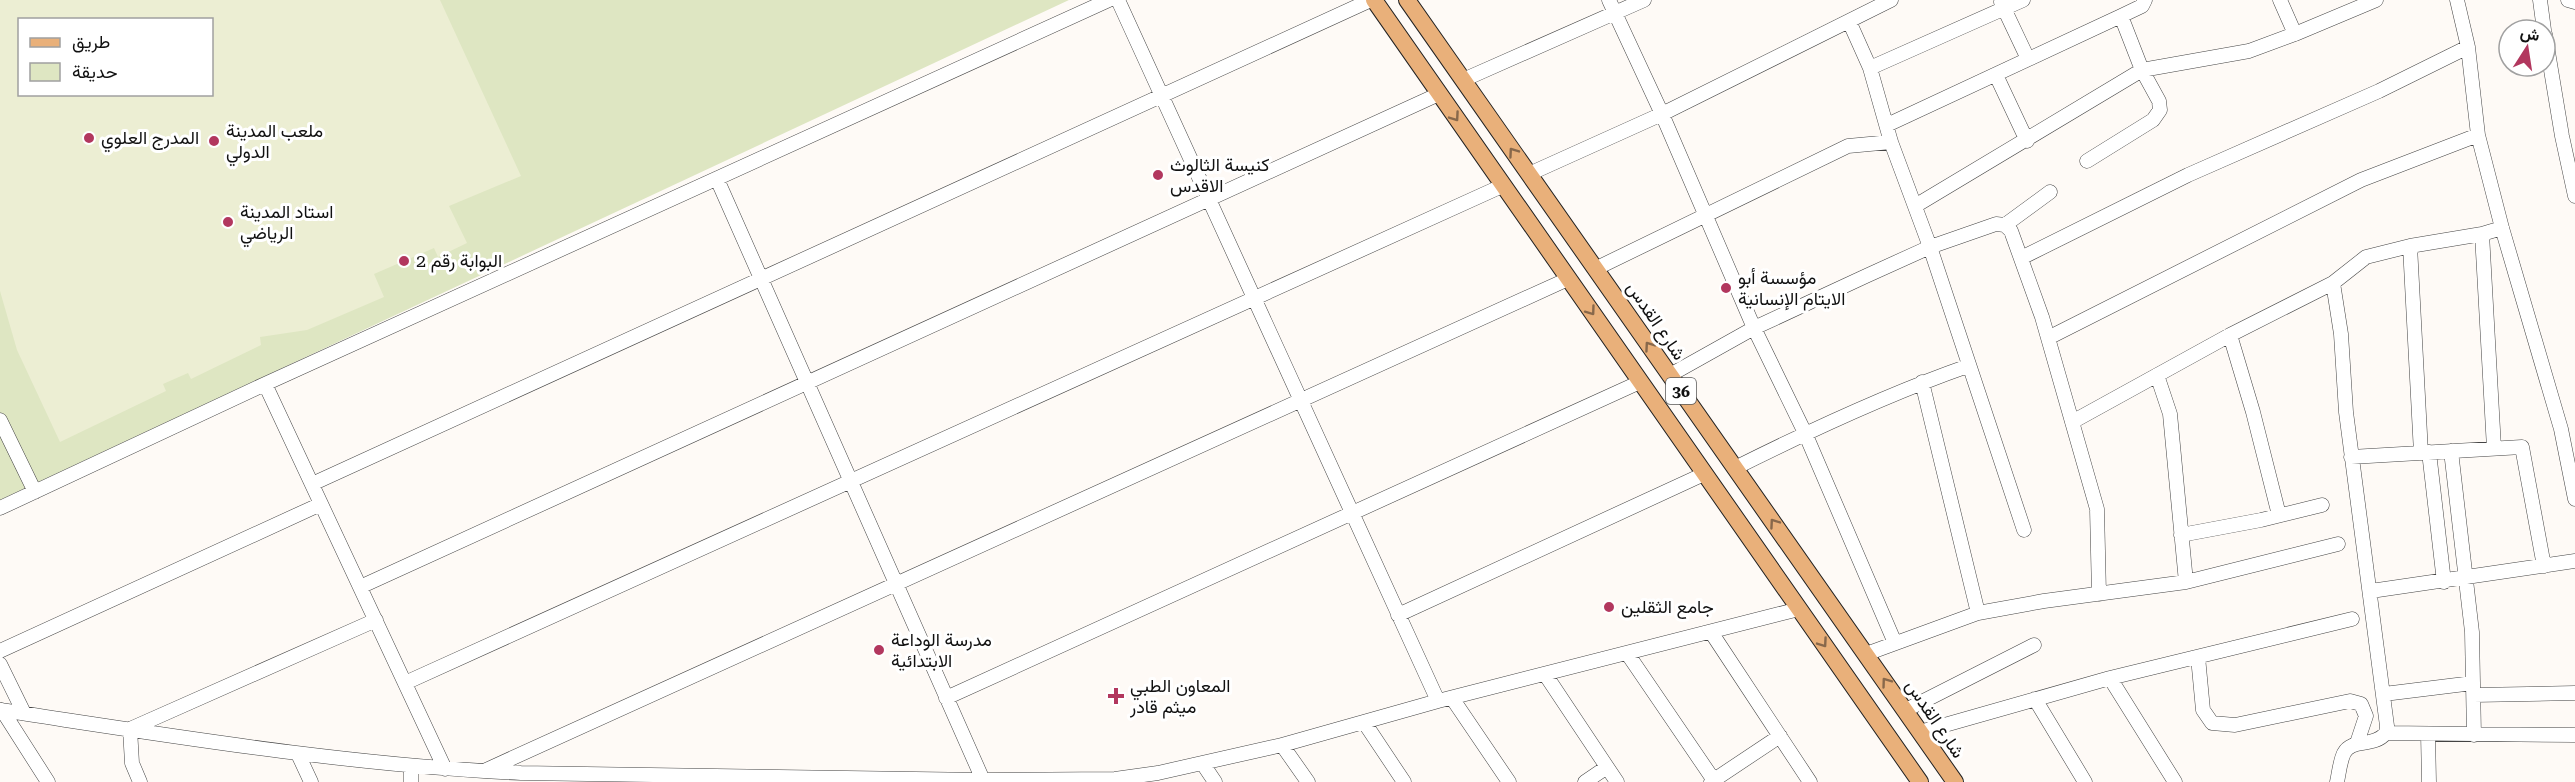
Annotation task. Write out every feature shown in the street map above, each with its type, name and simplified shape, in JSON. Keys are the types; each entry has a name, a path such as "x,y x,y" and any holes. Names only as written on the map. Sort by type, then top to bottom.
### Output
{"main road":[{"name":"36","path":"1372,0 1608,335 1917,781"},
{"name":"شارع القدس","path":"1407,0 1955,782"},
{"path":"1412,55 1415,46 1422,41 1427,29"},
{"path":"1412,55 1429,46 1444,52"},
{"path":"1608,335 1630,319"}],"street":[{"path":"0,508 265,384 1109,0"},
{"path":"1118,0 1438,701"},
{"path":"312,484 1372,0"},
{"path":"1609,0 1662,114 1754,328 1805,433 1895,643"},
{"path":"1463,80 1644,0"},
{"path":"1529,174 1662,114 1891,0"},
{"path":"1870,68 2002,4 2023,0"},
{"path":"1887,125 2142,6 2145,0"},
{"path":"2280,0 2295,34"},
{"path":"1915,206 2027,141 2142,70 2249,51 2376,0"},
{"path":"2457,0 2468,47 2478,135 2502,228 2561,429 2575,499"},
{"path":"2540,0 2543,18"},
{"path":"2568,0 2575,2"},
{"path":"2002,4 2028,58"},
{"path":"2087,161 2159,114 2159,101 2142,70 2121,16"},
{"path":"1850,21 1870,68 1891,142 1930,247 2024,530"},
{"path":"2021,258 2188,175 2379,91 2468,47"},
{"path":"1996,75 2027,141"},
{"path":"2553,78 2575,196"},
{"path":"360,587 1439,94"},
{"path":"2048,338 2361,180 2478,135"},
{"path":"1597,268 1848,146 1891,142"},
{"path":"717,179 983,780"},
{"path":"405,683 1503,186"},
{"path":"2005,225 2050,192"},
{"path":"1670,375 1754,328 1930,247 1996,224 2005,225 2011,231 2048,338 2097,509 2099,594"},
{"path":"2072,422 2230,335 2333,283 2366,257 2502,228"},
{"path":"2482,234 2494,448"},
{"path":"2410,246 2425,452 2444,582"},
{"path":"484,771 1568,279"},
{"path":"2333,283 2341,334 2351,457 2384,694 2386,733"},
{"path":"2230,335 2253,412 2279,515"},
{"path":"1735,468 1805,433 1922,382 1968,366"},
{"path":"2157,375 2170,414 2186,582"},
{"path":"946,698 1640,382"},
{"path":"1922,382 1978,613"},
{"path":"265,384 445,769"},
{"path":"0,420 35,492"},
{"path":"2351,457 2517,446 2524,451 2544,566"},
{"path":"2451,451 2472,632 2474,735"},
{"path":"1398,615 1704,474"},
{"path":"0,651 321,504"},
{"path":"2181,535 2261,520 2322,505"},
{"path":"1866,654 1978,613 2044,601 2186,582 2338,544"},
{"path":"2371,591 2465,579 2575,561"},
{"path":"48,782 5,725 1,710 298,754 484,771 521,777 1116,780 1203,764 1282,745 1438,701 1799,609"},
{"path":"1920,732 2110,678 2352,619"},
{"path":"130,729 376,620"},
{"path":"1711,632 1810,782"},
{"path":"1906,710 2034,645"},
{"path":"1627,653 1713,781 1780,736"},
{"path":"2198,657 2204,710 2212,723 2235,725 2350,700 2361,704 2366,716 2357,743"},
{"path":"0,664 24,713"},
{"path":"1545,674 1617,782"},
{"path":"2110,678 2175,782"},
{"path":"2384,694 2474,689 2575,693"},
{"path":"1452,698 1509,782"},
{"path":"2035,699 2085,782"},
{"path":"1364,722 1404,782"},
{"path":"130,729 132,763 140,782"},
{"path":"2337,782 2344,753 2349,747 2357,743 2376,742 2386,733 2575,735"},
{"path":"2428,734 2429,782"},
{"path":"1282,745 1308,782"},
{"path":"298,754 311,782"},
{"path":"1203,764 1215,782"},
{"path":"411,766 411,782"},
{"path":"1585,782 1607,767"}],"green space":[{"path":"0,0 1069,0 0,500"},
{"name":"استاد المدينة الرياضي","path":"0,0 440,0 521,176 449,206 467,243 438,257 434,248 374,274 384,297 307,330 260,337 261,345 191,379 188,373 163,384 166,391 60,442 17,350 0,291"}],"place":[{"name":"المدرج العلوي","path":"89,138"},
{"name":"ملعب المدينة الدولي","path":"214,141"},
{"name":"كنيسة الثالوث الاقدس","path":"1158,175"},
{"name":"استاد المدينة الرياضي","path":"228,222"},
{"name":"البوابة رقم 2","path":"404,261"},
{"name":"مؤسسة أبو الايتام الإنسانية","path":"1726,288"},
{"name":"جامع الثقلين","path":"1609,607"},
{"name":"مدرسة الوداعة الابتدائية","path":"879,650"},
{"name":"المعاون الطبي ميثم قادر","path":"1116,696"}]}
